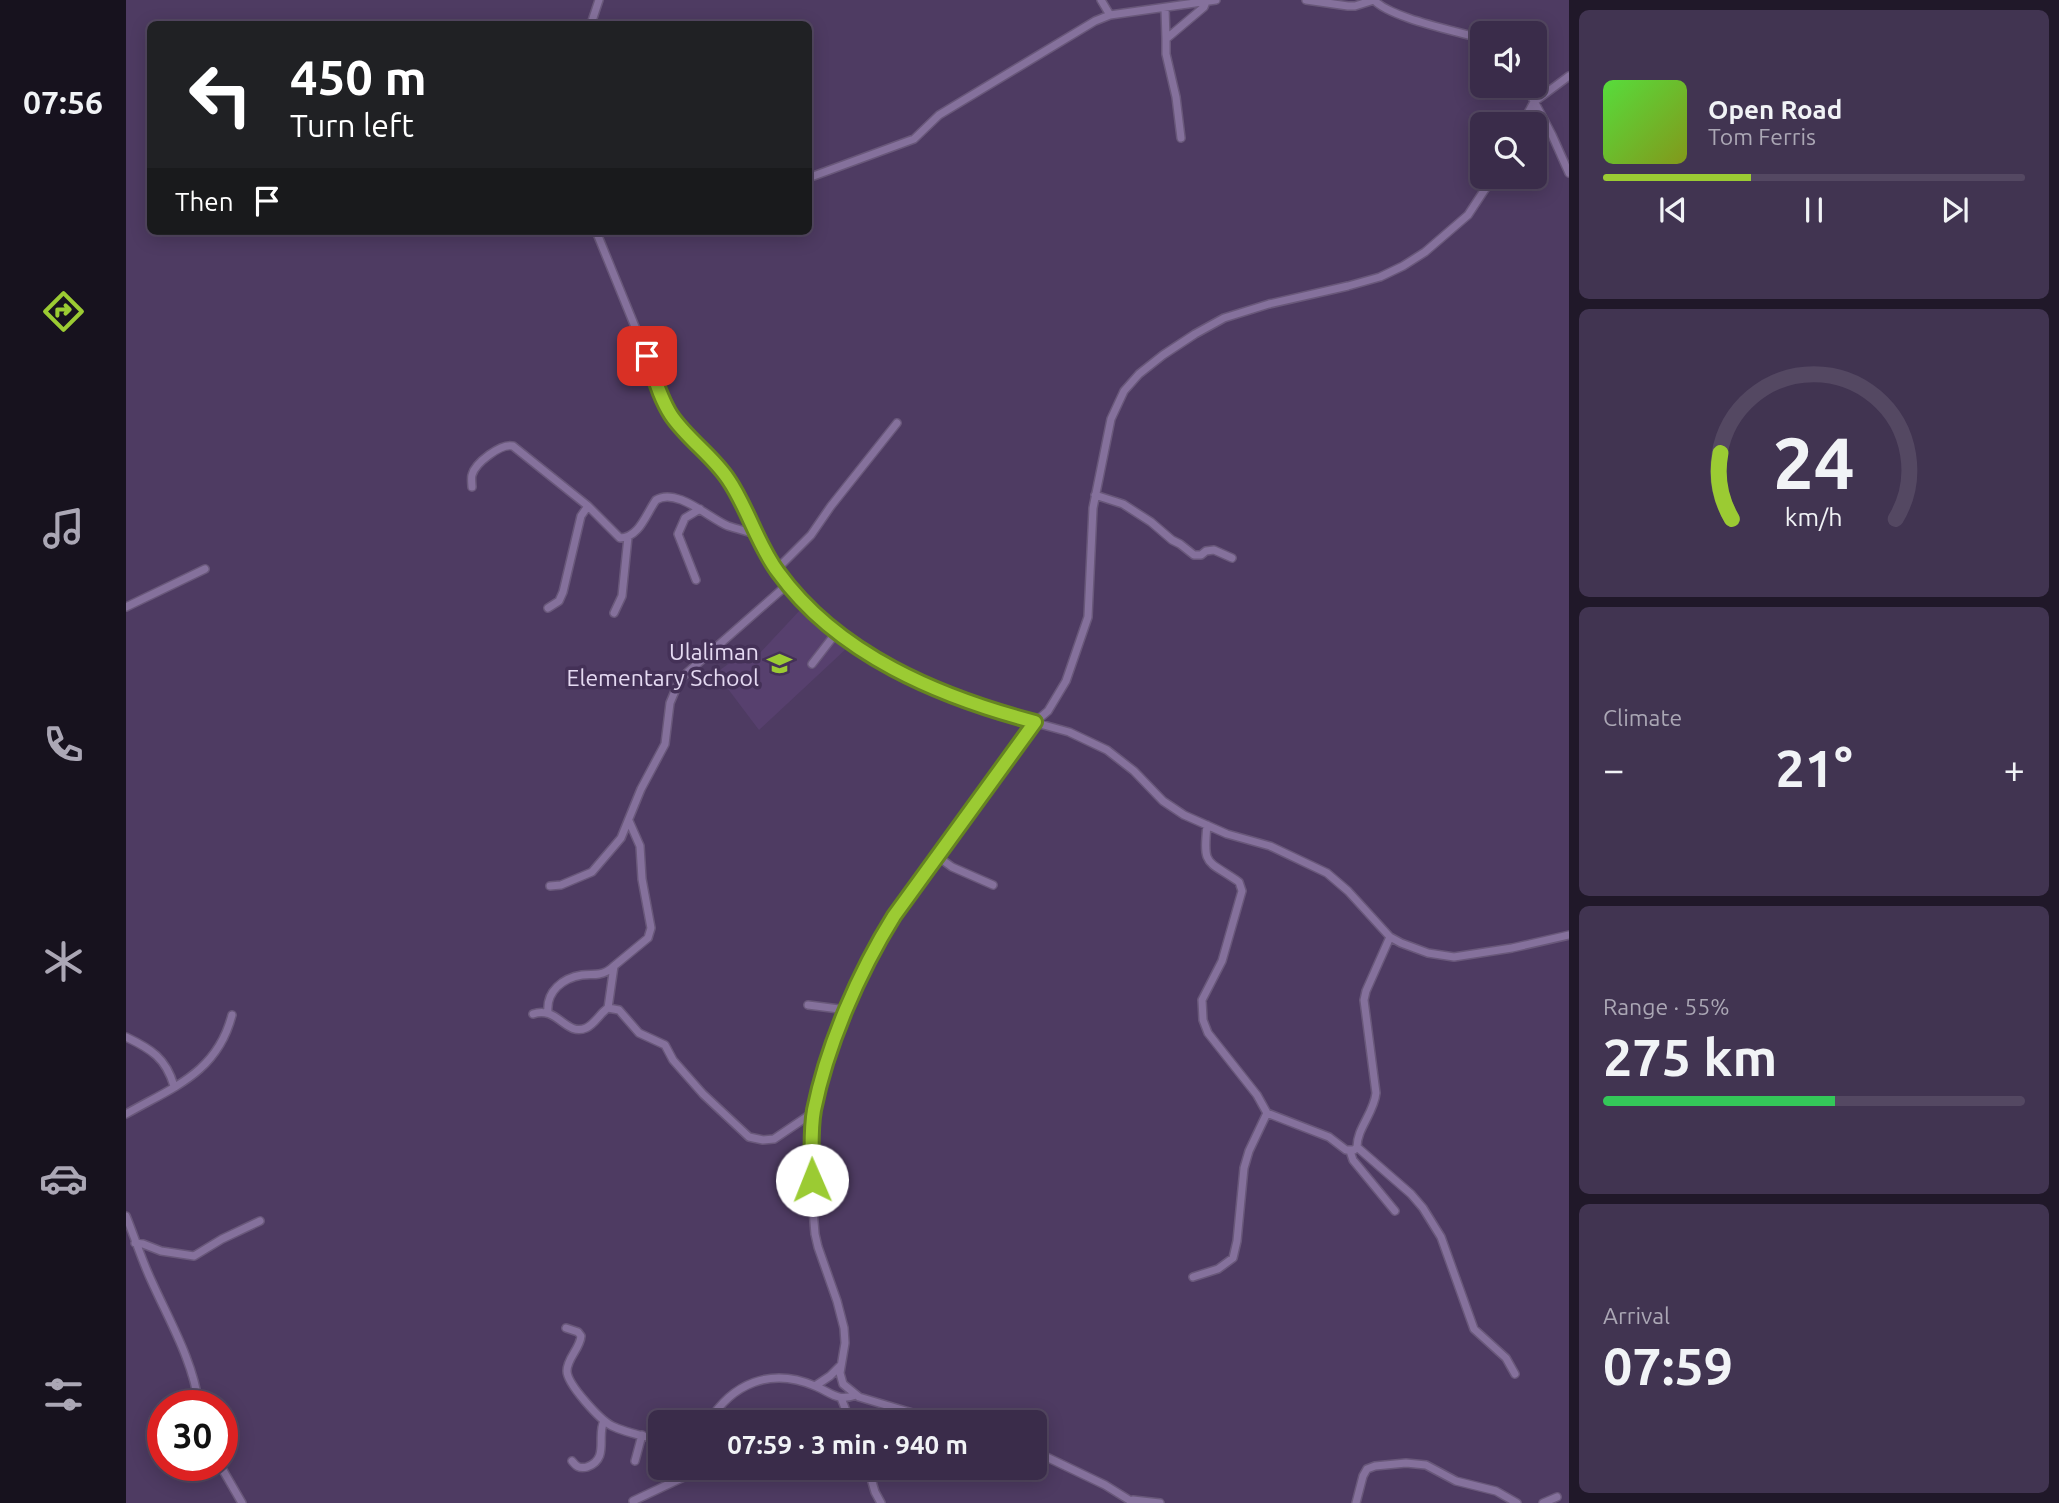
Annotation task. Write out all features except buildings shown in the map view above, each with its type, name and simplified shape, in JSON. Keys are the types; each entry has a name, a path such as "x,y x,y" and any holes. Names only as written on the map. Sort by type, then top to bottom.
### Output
{"street":[{"path":"593,21 599,0"},
{"path":"1101,0 1110,15"},
{"path":"812,177 914,139 939,115 1095,21 1110,15 1216,0"},
{"path":"1306,0 1355,6 1374,0 1381,6 1431,25 1470,36"},
{"path":"1166,40 1197,14 1206,2"},
{"path":"1165,8 1166,54 1176,97 1181,138"},
{"path":"1529,112 1534,102 1569,76"},
{"path":"1532,98 1569,173"},
{"path":"904,1410 856,1395 843,1384 841,1378 845,1343 842,1320 815,1234 812,1158 814,1112 824,1070 877,943 1035,722 1048,711 1066,681 1088,617 1093,508 1105,443 1117,402 1149,365 1224,318 1269,304 1380,277 1403,266 1425,253 1468,215 1486,189"},
{"path":"598,235 671,415 729,480 776,570 807,608 835,633 936,689 1004,714 1069,733 1107,750 1134,771 1163,801 1184,815 1242,839 1270,846 1328,873 1390,937 1429,953 1454,957 1523,946 1569,935"},
{"path":"776,570 811,535 897,423"},
{"path":"472,487 472,476 477,467 499,448 509,444 588,506 616,535 624,538 641,525 653,503 660,497 671,497 700,509 729,526 755,534"},
{"path":"1095,495 1123,504 1194,555 1214,550 1232,558"},
{"path":"548,608 559,601 563,593 581,516 588,506"},
{"path":"696,580 678,534 685,518 700,509"},
{"path":"614,613 622,596 628,537"},
{"path":"126,607 205,569"},
{"path":"550,886 561,885 592,872 621,838 641,789 665,744 670,703 680,679 788,585"},
{"path":"812,663 835,633"},
{"path":"548,1012 548,999 565,980 581,975 602,974 648,938 651,928 642,879 640,846 629,821"},
{"path":"1207,825 1205,852 1209,860 1220,871 1238,882 1242,891 1222,961 1202,1000 1203,1020 1208,1033 1257,1095 1267,1113 1353,1149 1411,1194 1441,1237 1474,1329 1506,1358 1515,1374"},
{"path":"937,856 952,867 993,885"},
{"path":"1390,937 1364,1000 1376,1093 1373,1106 1353,1149 1353,1160 1395,1211"},
{"path":"533,1014 548,1012 572,1028 590,1026 608,1008 614,966"},
{"path":"808,1005 847,1010"},
{"path":"608,1008 619,1010 639,1033 665,1045 673,1060 703,1094 749,1138 774,1139 814,1112"},
{"path":"126,1114 174,1086 211,1059 229,1028 232,1015"},
{"path":"126,1037 150,1050 164,1063 174,1086"},
{"path":"1193,1277 1218,1269 1233,1258 1244,1168 1249,1150 1267,1113"},
{"path":"126,1216 135,1243 186,1355 197,1390"},
{"path":"135,1243 161,1251 194,1256 222,1239 260,1222"},
{"path":"566,1328 580,1333 581,1338 568,1365 568,1379 573,1387 604,1421 648,1437"},
{"path":"815,1386 841,1365"},
{"path":"719,1410 734,1392 767,1378 783,1377 815,1386 841,1398 856,1395"},
{"path":"841,1398 846,1410"},
{"path":"572,1461 582,1468 599,1458 602,1450 600,1430 604,1421"},
{"path":"635,1461 642,1435"},
{"path":"1047,1458 1133,1502 1160,1503"},
{"path":"1356,1503 1367,1469 1406,1463 1426,1465 1456,1481 1496,1491 1517,1503"},
{"path":"634,1501 678,1480"},
{"path":"872,1480 881,1503"},
{"path":"229,1481 242,1503"},
{"path":"1543,1503 1557,1497"}],"shaded area":[{"name":"Ulaliman Elementary School","path":"801,609 847,648 759,730 716,673 751,647 758,655"}],"place":[{"name":"Ulaliman Elementary School","path":"779,664"}],"route":[{"path":"647,356 671,415 729,480 776,570 807,608 849,642 936,689 1004,714 1035,722 877,943 842,1021 824,1070 814,1112 812,1180"}]}
